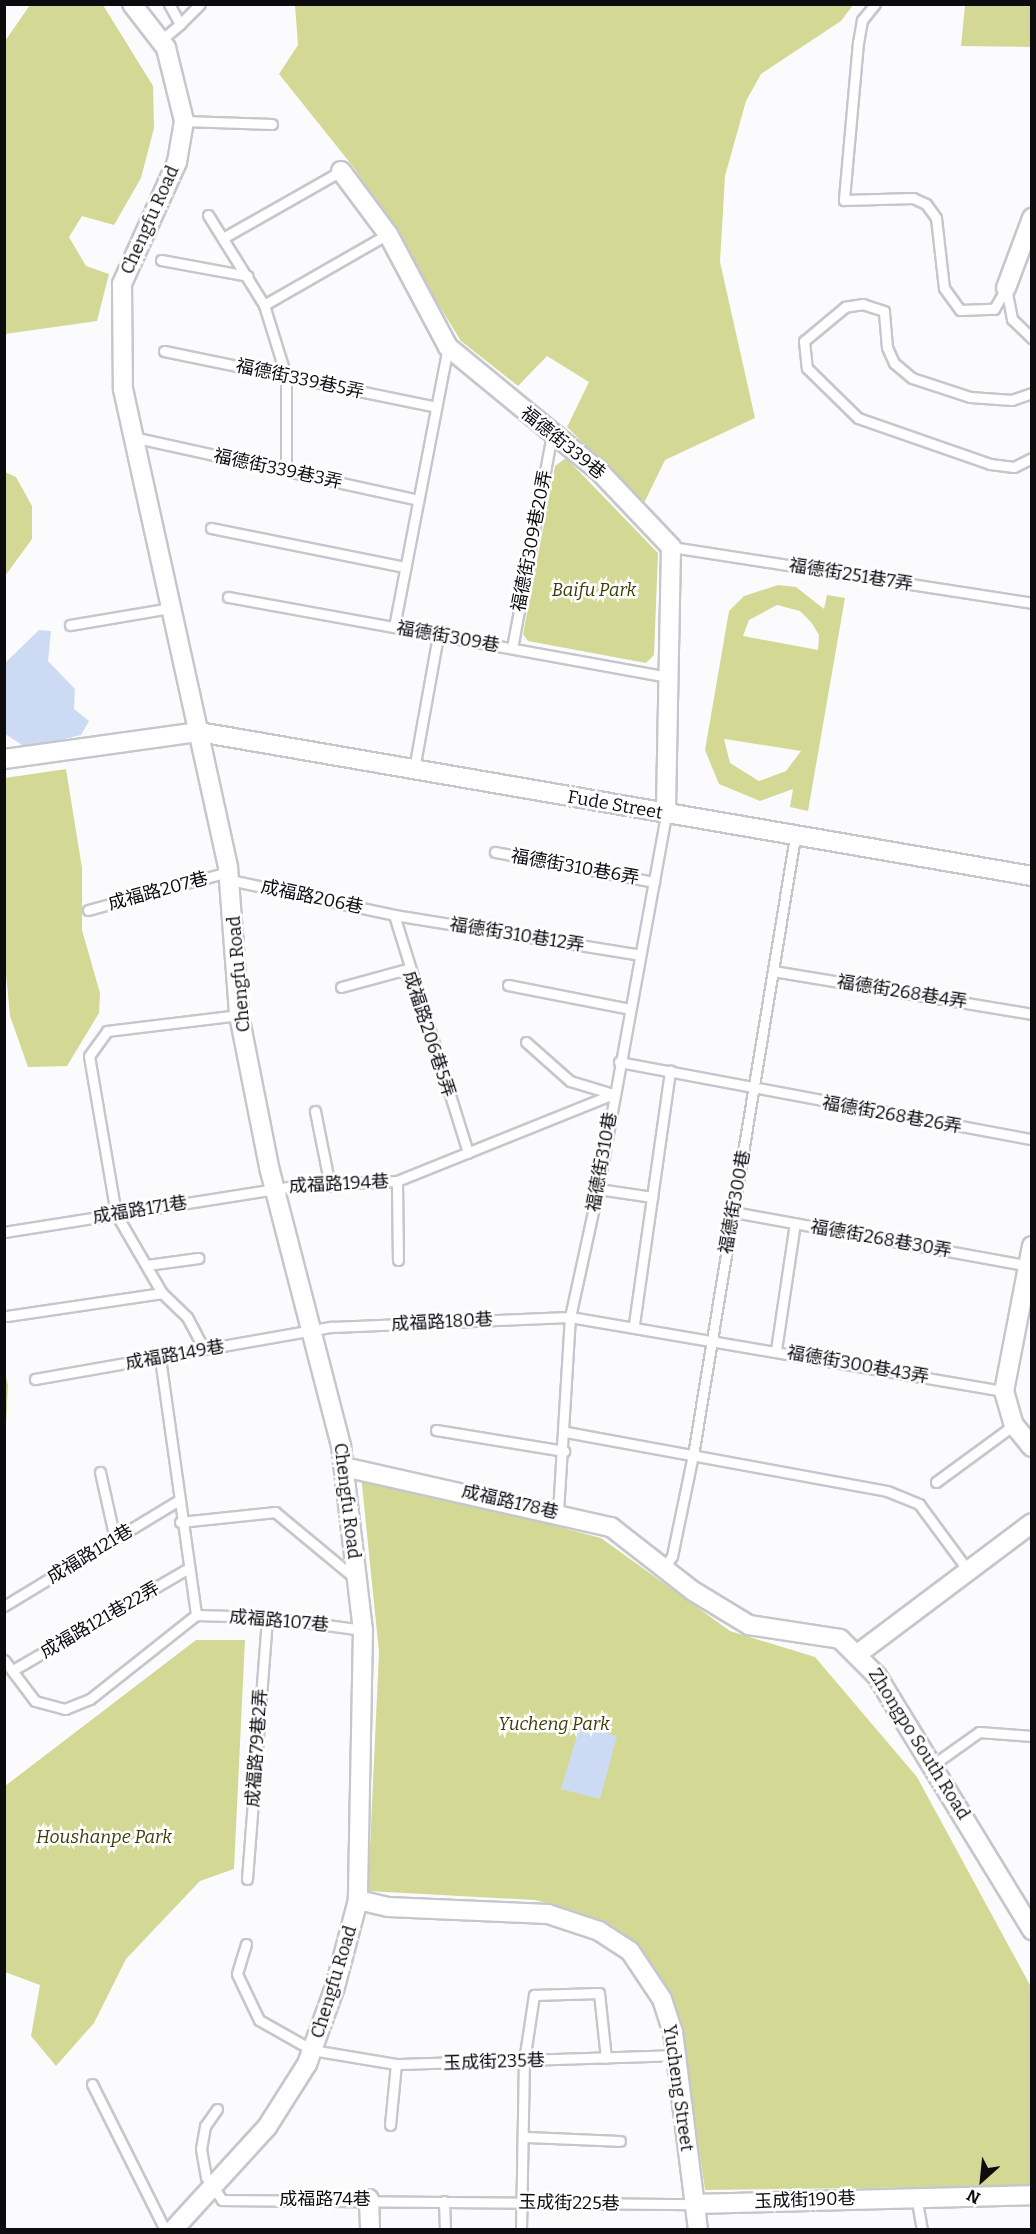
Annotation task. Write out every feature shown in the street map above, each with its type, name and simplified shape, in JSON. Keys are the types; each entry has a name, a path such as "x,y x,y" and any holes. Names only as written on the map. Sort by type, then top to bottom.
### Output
{"street":[{"name":"Chengfu Road","path":"132,4 160,41 184,121 177,162 122,284 123,389 137,438 165,588 199,732 229,876 239,1016 276,1188 315,1332 344,1467 363,1630 358,1900 312,2050 267,2127 173,2229"},
{"name":"福德街339巷","path":"341,171 388,234 448,347 599,471 671,547"},
{"path":"1006,288 1032,218"},
{"path":"666,814 671,547"},
{"name":"Fude Street","path":"4,759 199,732 795,837 1032,876"},
{"path":"1032,1246 1030,1266 1004,1391 1014,1425 1032,1447"},
{"name":"成福路178巷","path":"344,1467 558,1512 611,1527 666,1565 693,1591 748,1624 840,1639 860,1653"},
{"name":"Zhongpo South Road","path":"1032,1523 967,1569 860,1653 934,1764 1032,1930"},
{"name":"Yucheng Street","path":"358,1900 388,1907 548,1914 599,1931 630,1951 662,1999 676,2055 698,2229"},
{"name":"玉成街190巷","path":"694,2204 916,2196 1032,2195"},
{"path":"369,2199 370,2229"}],"lane":[{"path":"169,4 180,24"},
{"path":"160,41 200,4"},
{"path":"875,4 862,20 858,42 844,200 913,198 926,204 936,218 944,288 960,310 994,309 1006,288"},
{"path":"184,121 272,124"},
{"path":"223,238 341,171"},
{"path":"208,215 264,305 286,376 286,471"},
{"path":"264,305 388,234"},
{"path":"161,260 248,276"},
{"path":"1006,288 1012,319 1032,338"},
{"path":"1032,393 1012,400 970,397 912,378 894,363 887,347 884,311 863,304 845,307 815,327 804,341 807,368 858,418 990,465 1014,467 1032,458"},
{"path":"394,627 448,347"},
{"name":"福德街339巷5弄","path":"164,351 436,407"},
{"name":"福德街309巷20弄","path":"512,648 552,434"},
{"name":"福德街339巷3弄","path":"137,438 418,500"},
{"path":"211,528 405,567"},
{"name":"福德街251巷7弄","path":"671,547 1032,603"},
{"name":"福德街309巷","path":"228,597 668,677"},
{"path":"70,625 170,608"},
{"path":"414,769 438,635"},
{"name":"福德街310巷","path":"558,1512 566,1431 570,1317 598,1189 613,1094 666,814"},
{"name":"福德街300巷","path":"666,1565 693,1455 795,837"},
{"name":"福德街310巷6弄","path":"495,852 654,882"},
{"name":"成福路207巷","path":"88,910 229,876"},
{"name":"成福路206巷","path":"229,876 394,915"},
{"name":"福德街310巷12弄","path":"394,915 640,955"},
{"name":"成福路206巷5弄","path":"394,915 407,969 468,1153"},
{"path":"341,987 407,969"},
{"name":"福德街268巷4弄","path":"773,971 1032,1014"},
{"path":"508,986 630,1009"},
{"path":"204,1349 187,1317 162,1293 116,1214 89,1056 107,1031 239,1016"},
{"path":"525,1042 570,1081 613,1094"},
{"name":"福德街268巷26弄","path":"619,1062 670,1071 753,1091 1032,1139"},
{"path":"634,1324 670,1071"},
{"name":"成福路194巷","path":"276,1188 397,1181 613,1094"},
{"path":"315,1111 330,1186"},
{"path":"397,1181 398,1260"},
{"name":"成福路171巷","path":"4,1232 276,1188"},
{"path":"598,1189 652,1197"},
{"name":"福德街268巷30弄","path":"733,1212 1030,1266"},
{"path":"776,1350 795,1223"},
{"path":"147,1265 199,1258"},
{"path":"7,1316 162,1293"},
{"name":"成福路180巷","path":"315,1332 570,1317 634,1324"},
{"name":"福德街300巷43弄","path":"634,1324 1004,1391"},
{"name":"成福路149巷","path":"35,1379 315,1332"},
{"path":"4,1660 35,1701 65,1709 90,1699 196,1615 176,1502 160,1358"},
{"path":"936,1482 1014,1425"},
{"path":"436,1430 564,1451"},
{"path":"566,1431 887,1491 919,1504 967,1569"},
{"path":"100,1472 115,1539"},
{"name":"成福路121巷","path":"4,1606 176,1502"},
{"path":"180,1522 275,1512 357,1579"},
{"name":"成福路121巷22弄","path":"13,1670 188,1569"},
{"name":"成福路107巷","path":"196,1615 267,1617 363,1630"},
{"name":"成福路79巷2弄","path":"248,1879 267,1617"},
{"path":"934,1764 979,1732 1032,1736"},
{"path":"246,1944 237,1974 260,2020 312,2050"},
{"path":"521,2229 520,2203 526,2137 524,2061 534,1995 599,1994 606,2058"},
{"name":"玉成街235巷","path":"312,2050 396,2064 676,2055"},
{"path":"390,2125 396,2064"},
{"path":"92,2084 165,2229"},
{"path":"212,2187 201,2149 205,2126 218,2109"},
{"path":"526,2137 620,2141"},
{"name":"成福路74巷","path":"212,2187 222,2200 444,2201"},
{"path":"916,2196 922,2229"},
{"path":"444,2201 445,2229"},
{"name":"玉成街225巷","path":"444,2201 694,2204"}],"green space":[{"path":"30,5 103,5 153,86 154,128 141,178 114,225 82,216 69,237 86,266 109,274 97,321 5,334 5,41"},
{"path":"295,5 853,5 841,21 761,74 746,101 725,176 720,262 755,418 665,460 644,503 567,427 589,382 547,356 518,386 461,341 355,169 279,74 298,45"},
{"path":"965,5 1031,5 1031,47 961,46"},
{"name":"Baifu Park","path":"566,458 658,553 654,655 646,663 528,641 523,634 555,466"},
{"path":"5,472 16,477 32,506 32,539 5,576"},
{"path":"778,585 796,587 824,609 827,595 845,598 808,811 790,807 793,789 760,801 719,784 705,750 729,611 744,596","holes":["777,605 800,611 811,622 819,635 818,650 743,636 749,620","725,739 801,751 786,771 759,781 730,763"]},
{"path":"66,769 82,868 82,930 100,993 99,1013 67,1066 28,1067 10,1016 5,963 5,778"},
{"path":"5,1373 8,1385 5,1445 4,1444"},
{"name":"Yucheng Park","path":"361,1475 601,1538 730,1631 815,1657 917,1777 1031,1987 1031,2186 705,2190 681,2022 633,1945 575,1911 535,1900 368,1891 379,1652"},
{"name":"Houshanpe Park","path":"196,1640 245,1640 234,1869 200,1881 126,1959 94,2023 56,2066 31,2036 40,1985 5,1972 5,1786"}],"water":[{"path":"39,630 51,631 48,661 75,689 74,709 89,721 81,735 27,748 5,734 5,663"},
{"path":"580,1726 617,1736 600,1799 561,1789"}]}
